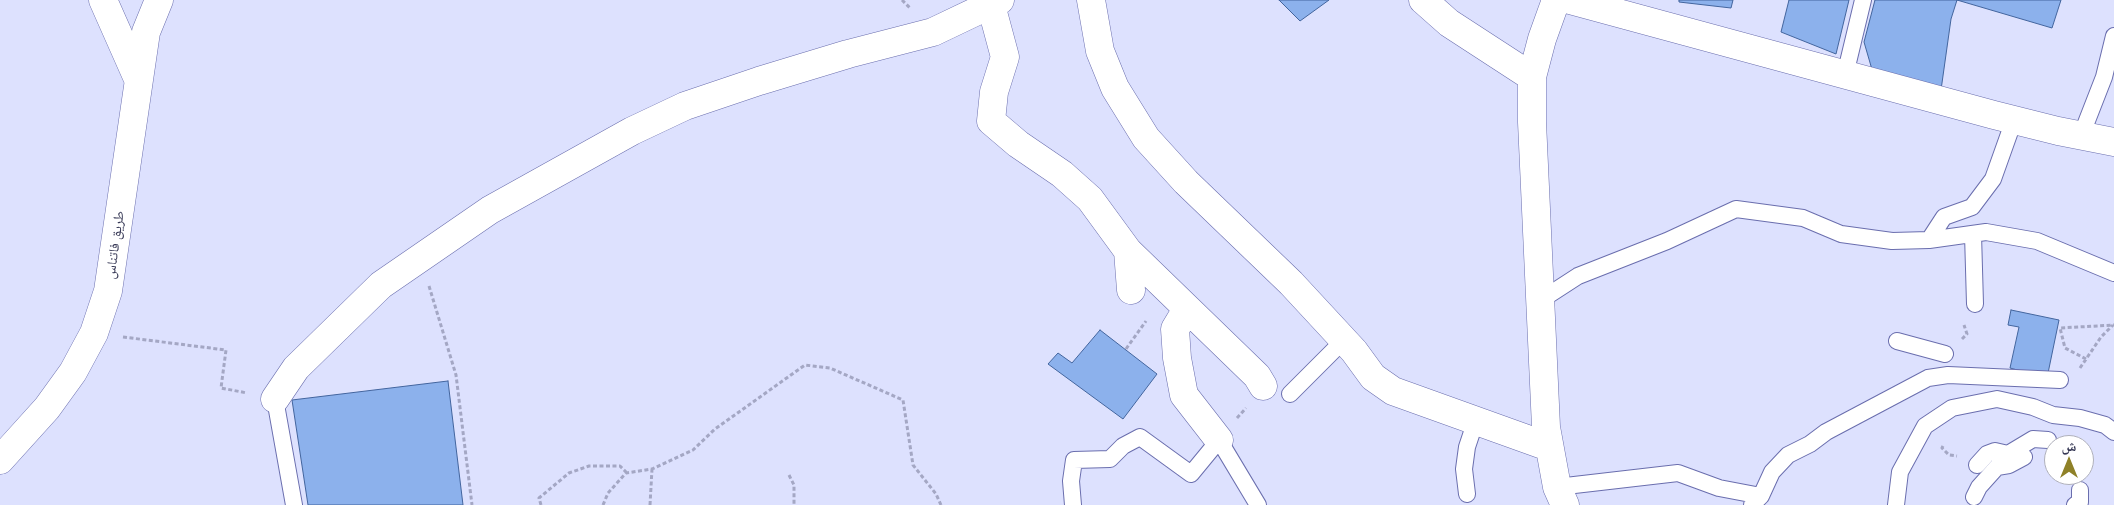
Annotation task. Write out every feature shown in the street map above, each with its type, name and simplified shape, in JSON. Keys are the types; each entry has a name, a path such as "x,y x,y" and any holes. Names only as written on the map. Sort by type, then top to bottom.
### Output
{"street":[{"path":"103,0 138,79"},
{"name":"طريق فاتناس","path":"0,460 47,408 73,372 94,333 108,291 146,32 159,0"},
{"path":"1091,0 1100,51 1115,88 1146,138 1186,182 1292,283 1344,340 1372,377 1393,391 1549,447"},
{"path":"1423,0 1449,23 1532,77"},
{"path":"1556,0 1542,39 1532,77 1544,386 1549,447 1561,496"},
{"path":"1570,0 2014,120 2114,142"},
{"path":"275,399 296,368 374,292 490,210 632,131 684,106 839,57 933,32 995,2 1005,57 994,92 991,120 1018,144 1062,174 1090,199 1128,251 1257,376 1263,386"},
{"path":"1128,251 1130,290"},
{"path":"1187,309 1175,330 1177,358 1184,395 1219,440"}],"lane":[{"path":"1845,75 1863,0"},
{"path":"2081,136 2104,77 2114,36"},
{"path":"1929,240 1944,217 1972,207 1993,178 2014,120"},
{"path":"1541,300 1578,276 1667,241 1736,210 1803,218 1841,234 1892,241 1929,240 1986,232 2037,241 2114,273"},
{"path":"1973,234 1975,304"},
{"path":"1290,394 1344,340"},
{"path":"1897,341 1944,354"},
{"path":"1561,496 1678,473 1756,501 1772,472 1788,455 1928,378 1948,375 2010,376 2030,380 2060,380"},
{"path":"275,399 294,505"},
{"path":"1896,505 1900,472 1925,426 1952,408 1997,399 2032,407 2053,415 2080,418 2105,425 2114,432"},
{"path":"1468,494 1464,469 1467,448 1476,420"},
{"path":"1073,505 1072,481 1074,460 1110,459 1123,446 1140,437 1191,474 1219,440 1258,505"},
{"path":"1977,465 1987,454 1995,451 2008,454 2033,439 2044,440"},
{"path":"1974,497 1997,467 2009,465 2024,457"}],"path":[{"path":"420,258 456,375 472,505"},
{"path":"2114,325 2101,337 2086,360 2065,348 2060,328 2114,325"},
{"path":"94,333 226,350 221,388 275,399"},
{"path":"604,505 608,493 626,472 652,469 693,450 715,429 805,365 830,368 903,400 913,465 936,494 941,505"},
{"path":"1219,440 1263,386"},
{"path":"1942,416 1949,427 1948,436 1942,448 1949,455 1957,455 1965,464 1977,465"},
{"path":"541,505 539,498 569,473 589,466 620,466 626,472"},
{"path":"650,505 652,469"},
{"path":"789,475 794,485 794,505"}],"building":[{"path":"1279,0 1329,0 1300,21"},
{"path":"1679,0 1733,0 1731,8 1679,2"},
{"path":"1789,0 1849,0 1836,54 1781,32"},
{"path":"1875,0 1957,0 1951,19 1941,90 1873,73 1864,42"},
{"path":"1957,0 2061,0 2052,28"},
{"path":"2011,310 2059,320 2047,378 2010,368 2019,327 2008,325"},
{"path":"1100,330 1157,374 1123,419 1048,364 1058,353 1072,363"},
{"path":"448,381 463,505 308,505 292,400"}]}
